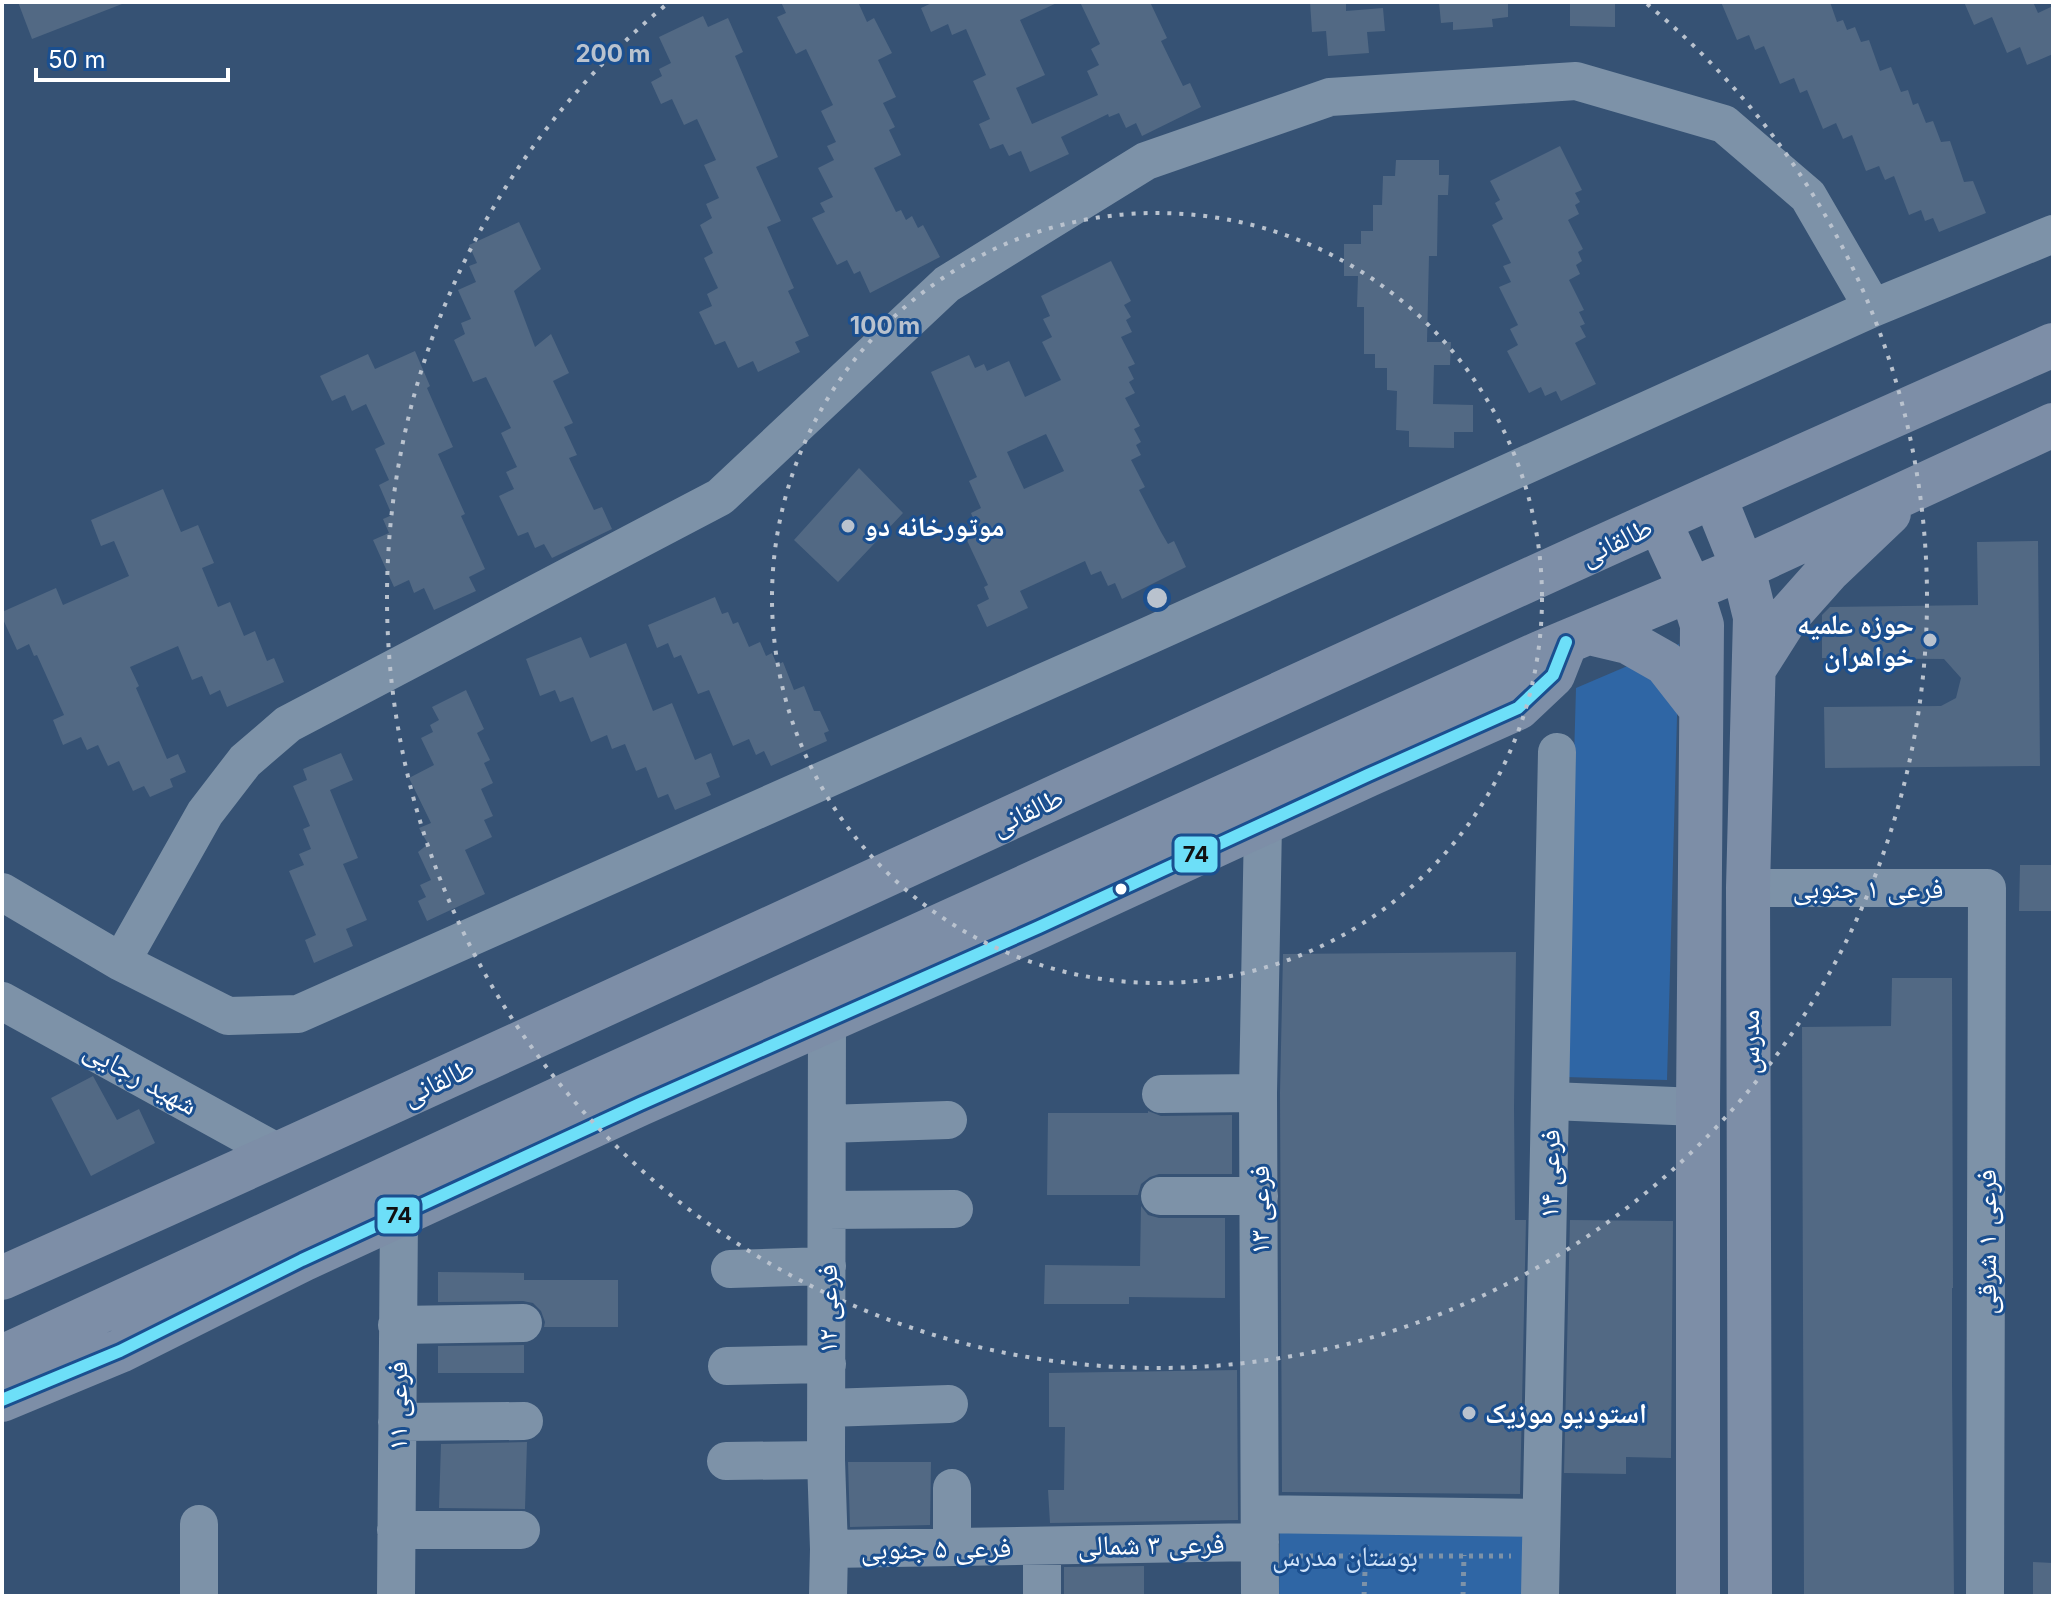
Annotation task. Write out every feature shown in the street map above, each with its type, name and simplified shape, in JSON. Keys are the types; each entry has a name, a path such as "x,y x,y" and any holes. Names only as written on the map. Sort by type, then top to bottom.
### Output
{"main road":[{"name":"طالقانی","path":"2,1278 280,1154 1659,521 2053,345"},
{"path":"2,1357 577,1091 1578,637 1743,568 2053,425"},
{"path":"1753,671 1787,617 1828,571 1913,490"},
{"name":"مدرس","path":"1714,496 1743,568 1755,617 1748,888 1750,1596"},
{"name":"مدرس","path":"1659,521 1691,590 1702,625 1698,1596"},
{"path":"1578,637 1628,642 1665,663 1701,709"},
{"path":"2,1400 120,1351 302,1260 640,1104 1039,927 1518,708 1553,675 1578,637"}],"street":[{"path":"121,962 205,813 245,761 288,724 720,497 947,284 1146,161 1330,97 1576,81 1724,124 1808,196 1873,308"},
{"path":"2,892 121,962 228,1016 298,1014 1150,635 1873,308 2053,234"},
{"name":"فرعی ۱۴","path":"1540,1596 1557,752"},
{"name":"فرعی ۱۳","path":"1260,1596 1267,1537 1258,1093 1263,824"},
{"name":"فرعی ۱ جنوبی","path":"1748,888 1987,888"},
{"name":"فرعی ۱ شرقی","path":"1985,1596 1987,888"},
{"name":"شهید رجایی","path":"2,1001 280,1154"},
{"name":"فرعی ۱۲","path":"827,1021 828,1596"},
{"path":"1161,1094 1258,1093"},
{"path":"1551,1101 1698,1107"},
{"path":"827,1124 948,1120"},
{"path":"1160,1196 1259,1196"},
{"path":"827,1210 954,1209"},
{"name":"فرعی ۱۱","path":"396,1596 399,1215"},
{"path":"730,1269 827,1266"},
{"path":"397,1325 523,1323"},
{"path":"727,1366 827,1364"},
{"path":"827,1408 949,1404"},
{"path":"397,1422 524,1421"},
{"path":"726,1461 826,1460"},
{"path":"952,1488 952,1547"},
{"path":"1267,1537 1381,1517 1540,1518"},
{"path":"199,1524 199,1596"},
{"path":"396,1530 521,1530"},
{"name":"فرعی ۳ شمالی","path":"1042,1546 1267,1537"},
{"path":"1042,1546 1042,1596"},
{"name":"فرعی ۵ جنوبی","path":"829,1549 1042,1546"}],"path":[{"path":"1364,1596 1365,1556 1381,1517"},
{"path":"1463,1596 1465,1518"},
{"path":"1267,1537 1365,1556 1523,1556"}],"green space":[{"path":"1679,644 1667,1080 1565,1077 1576,688"},
{"name":"بوستان مدرس","path":"1280,1514 1523,1516 1522,1596 1279,1596"}],"building":[{"path":"18,2 122,2 122,4 32,39"},
{"path":"781,2 858,2 867,22 874,18 892,53 878,60 896,97 883,103 895,127 889,130 901,155 874,168 896,212 901,210 906,220 912,216 918,228 923,225 940,257 870,293 860,271 854,274 847,260 837,265 812,218 825,212 820,203 833,197 818,168 834,160 827,146 836,142 821,111 833,105 806,49 796,54 777,17 786,13"},
{"path":"934,2 1059,2 1020,20 1045,75 1016,88 1032,124 1098,95 1087,71 1099,65 1091,49 1100,44 1080,2 1150,2 1167,38 1161,41 1183,86 1190,83 1201,107 1142,136 1136,123 1126,128 1119,113 1109,117 1108,114 1061,137 1069,154 1030,172 1021,151 1009,156 1003,144 990,149 979,124 990,119 973,81 986,75 966,29 952,35 948,24 931,32 921,8"},
{"path":"1310,2 1346,2 1346,11 1383,8 1385,31 1367,32 1369,53 1328,56 1326,31 1312,32"},
{"path":"1439,2 1508,2 1508,17 1492,19 1493,27 1453,30 1453,22 1441,23"},
{"path":"1570,2 1615,2 1615,27 1570,26"},
{"path":"1721,2 1830,2 1837,22 1843,20 1847,30 1855,27 1861,42 1869,40 1880,71 1891,67 1901,92 1908,90 1913,105 1918,103 1926,123 1933,121 1941,142 1950,141 1964,182 1973,181 1986,213 1939,232 1933,218 1925,221 1921,210 1909,215 1894,176 1885,180 1879,166 1866,171 1852,135 1843,139 1836,123 1823,129 1807,90 1800,93 1794,78 1780,84 1764,46 1755,50 1749,35 1737,40"},
{"path":"1964,2 2033,2 2038,13 2053,6 2053,54 2027,65 2020,47 2007,53 1992,17 1974,25"},
{"path":"703,16 708,27 728,18 743,52 735,56 778,157 756,167 781,221 767,227 794,288 788,291 809,336 795,342 800,352 758,372 753,361 738,368 725,341 715,345 699,312 712,306 707,294 718,288 704,258 713,253 700,225 712,218 706,204 719,198 704,165 716,160 697,119 684,125 672,99 661,104 651,82 662,76 659,69 671,63 659,37"},
{"path":"1560,146 1582,190 1575,193 1580,202 1575,205 1579,214 1568,220 1583,249 1578,252 1582,261 1576,265 1580,274 1569,280 1584,310 1579,312 1585,324 1580,326 1586,337 1575,343 1596,384 1561,401 1556,391 1545,396 1541,387 1529,393 1507,351 1518,345 1510,329 1518,325 1499,287 1511,282 1503,266 1511,263 1492,225 1503,219 1495,203 1500,200 1490,181"},
{"path":"1396,160 1439,160 1439,175 1449,175 1448,195 1438,195 1437,256 1429,256 1427,342 1451,342 1450,365 1434,365 1433,404 1473,405 1473,432 1454,432 1454,448 1409,447 1409,431 1396,430 1397,391 1387,390 1387,368 1375,368 1375,354 1364,354 1364,307 1357,307 1358,276 1344,276 1344,244 1361,244 1361,231 1373,231 1373,205 1382,205 1383,176 1395,176"},
{"path":"519,222 541,269 514,291 535,347 551,334 569,373 553,381 573,423 564,427 577,455 569,458 594,510 602,507 612,529 552,558 544,544 535,548 528,532 518,536 499,496 514,489 506,472 517,467 501,433 511,428 486,377 473,382 454,340 465,334 461,323 471,319 458,290 476,282 469,266 477,263 469,245"},
{"path":"1111,261 1131,301 1124,305 1131,317 1126,320 1132,332 1121,337 1135,364 1128,367 1134,379 1129,382 1135,393 1125,398 1140,426 1134,429 1141,442 1136,445 1141,455 1131,460 1145,487 1139,490 1168,544 1174,541 1186,567 1122,599 1115,583 1108,586 1101,571 1091,575 1085,561 1020,591 1028,608 987,627 977,605 989,599 984,587 988,585 963,532 976,526 971,513 981,508 969,481 977,477 931,372 969,355 975,368 984,364 987,371 1009,361 1025,397 1061,380 1042,342 1052,337 1043,319 1050,316 1041,296","holes":["1046,434 1064,471 1024,489 1007,452"]},
{"path":"415,351 430,386 427,388 453,447 438,454 485,569 469,577 476,591 434,610 424,588 414,593 409,580 394,587 373,540 389,533 383,519 392,515 379,485 389,480 375,449 385,444 366,404 352,411 345,395 332,401 320,376 368,354 375,369"},
{"name":"موتورخانه دو","path":"859,468 903,513 838,582 794,540"},
{"path":"163,489 181,532 198,525 214,563 202,568 218,607 230,602 244,636 255,631 267,661 274,658 284,682 227,707 220,690 210,695 202,676 192,680 178,646 130,667 167,759 178,754 186,772 170,779 173,787 150,797 144,786 133,791 119,761 108,766 98,745 87,750 81,737 63,745 53,720 64,715 37,655 34,656 29,644 17,650 2,612 56,588 63,605 129,576 114,541 101,546 91,520"},
{"name":"حوزه علمیه خواهران","path":"2038,541 2040,766 1825,768 1824,707 1941,706 1956,698 1961,678 1944,659 1822,658 1822,615 1830,607 1978,605 1977,542"},
{"path":"715,597 722,614 728,612 733,624 738,622 749,647 760,642 766,656 772,653 777,665 783,662 794,690 804,686 814,711 820,711 829,731 824,733 827,741 771,766 764,751 756,755 749,739 733,746 709,690 698,694 681,655 674,658 668,643 657,648 648,625"},
{"path":"581,637 590,658 626,643 653,711 672,703 695,760 711,753 720,777 706,783 711,795 675,810 668,794 658,798 646,767 636,771 625,744 612,749 607,735 591,742 573,697 560,702 555,690 540,696 526,659"},
{"path":"466,690 484,729 477,733 490,760 484,763 493,783 481,789 493,816 484,820 492,837 465,850 485,894 427,921 418,901 426,897 420,885 431,880 418,852 428,844 419,828 431,823 409,778 434,765 421,738 433,732 430,725 439,720 432,707"},
{"path":"341,753 353,780 330,790 358,858 343,864 367,920 346,929 353,946 314,963 305,940 316,935 289,871 304,865 299,854 311,849 303,829 310,826 293,786 307,780 303,769"},
{"path":"2020,865 2053,865 2053,911 2019,911"},
{"path":"1516,952 1515,1220 1526,1220 1520,1494 1282,1492 1280,1093 1283,954"},
{"path":"1892,978 1952,978 1954,1596 1804,1596 1802,1027 1891,1026"},
{"path":"93,1076 117,1120 139,1109 155,1143 91,1176 51,1098"},
{"path":"1148,1111 1161,1116 1232,1115 1232,1174 1159,1174 1141,1184 1138,1195 1047,1195 1048,1113"},
{"path":"1141,1206 1148,1215 1159,1218 1225,1218 1225,1298 1129,1297 1129,1304 1044,1304 1045,1265 1140,1266"},
{"path":"1570,1220 1673,1221 1671,1458 1626,1457 1626,1474 1564,1473"},
{"path":"438,1272 524,1273 524,1280 618,1280 618,1327 544,1327 541,1311 533,1303 523,1301 438,1302"},
{"path":"524,1345 524,1373 438,1373 438,1346"},
{"path":"1237,1370 1238,1520 1050,1523 1048,1490 1064,1490 1065,1427 1049,1427 1049,1373"},
{"path":"527,1442 525,1509 439,1508 441,1444"},
{"path":"848,1462 931,1462 930,1525 850,1527"},
{"path":"2033,1562 2053,1563 2053,1596 2033,1596"},
{"path":"1144,1566 1144,1596 1064,1596 1064,1567"}],"transit line":[{"name":"74","path":"2,1400 120,1351 302,1260 640,1104 1039,927 1518,708 1553,675 1566,642"}],"place":[{"name":"موتورخانه دو","path":"848,526"},
{"name":"حوزه علمیه خواهران","path":"1930,640"},
{"name":"استودیو موزیک","path":"1469,1413"}]}
